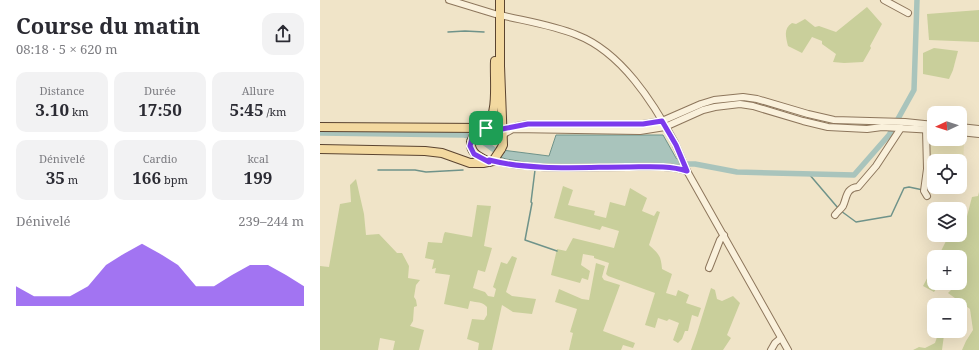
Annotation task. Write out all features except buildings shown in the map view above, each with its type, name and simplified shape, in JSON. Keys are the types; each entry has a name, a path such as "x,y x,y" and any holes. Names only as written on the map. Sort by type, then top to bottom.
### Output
{"main road":[{"path":"320,149 425,151 442,153 476,164 491,161 502,147 500,66 495,0"},
{"path":"491,161 474,154 471,142 481,128 491,120 494,110 497,15 500,0"},
{"path":"320,127 502,129"}],"street":[{"path":"449,0 497,15 576,34 601,48 629,73 662,121 676,145 687,171 788,350"},
{"path":"884,0 908,13"},
{"path":"502,129 528,124 643,124 662,121 701,104 743,97 757,99 834,120 927,124"},
{"path":"502,147 504,134 508,130 513,129 640,131 665,127 703,110 740,104 753,106 803,122 828,128 867,129 882,127 926,129 927,169 924,192 927,196"},
{"path":"838,212 848,191 858,187 872,170 900,128"},
{"path":"967,128 979,129"},
{"path":"967,133 979,134"},
{"path":"491,161 489,160 518,165 564,168 658,166 687,171"},
{"path":"710,268 720,240 724,236"},
{"path":"771,350 775,343 782,338"}],"shaded area":[{"path":"929,146 964,146 964,154 930,154"}],"green space":[{"path":"867,7 882,24 863,62 833,62 836,54 822,44 822,41 812,37 802,53 788,46 786,31 792,23 796,24 805,19 815,27 819,26 836,32"},
{"path":"979,10 979,42 929,40 927,14"},
{"path":"934,48 958,51 949,79 923,74 923,53"},
{"path":"356,179 364,214 366,235 379,234 397,253 402,253 409,266 408,278 420,280 416,285 414,297 417,306 414,307 413,321 410,326 424,330 419,350 393,350 395,341 380,338 378,350 320,350 320,266 329,267 340,204 351,202 350,185"},
{"path":"563,186 573,190 568,205 595,211 594,215 606,218 610,202 625,206 630,188 647,198 642,211 654,216 657,211 660,212 649,245 659,256 662,269 672,274 666,293 676,296 678,290 689,295 686,303 701,308 698,317 692,315 688,331 685,331 682,339 678,343 673,340 679,323 669,319 667,321 658,318 655,328 645,325 655,293 608,276 606,274 609,263 594,258 594,256 583,254 581,265 590,271 588,280 582,278 580,283 551,275 557,249 566,251 573,238 614,248 619,231 602,226 600,230 554,218"},
{"path":"979,192 979,350 962,350 973,330 970,309 967,307 967,298 955,298 948,293 951,290 967,290 967,250 942,250 946,242 967,242 967,216 972,197 978,196"},
{"path":"477,205 491,206 484,246 492,248 485,272 478,270 473,288 485,292 488,296 494,297 496,289 493,287 501,262 507,264 512,256 517,258 506,292 512,296 536,299 532,314 513,312 502,305 492,350 478,350 479,343 467,339 472,319 484,320 487,315 487,307 481,303 470,301 468,309 444,304 450,275 435,273 436,268 432,269 434,260 425,258 428,242 442,243 445,232 472,237"},
{"path":"596,263 605,266 602,277 604,280 620,285 603,331 635,343 633,348 623,345 621,350 569,350 573,333 570,332 577,309 555,302 559,289 582,299 589,300"},
{"path":"927,278 927,288 923,286"},
{"path":"711,288 715,290 717,299 722,301 733,296 740,303 727,335 731,338 723,350 691,350 697,333"},
{"path":"937,338 944,338 942,350 913,350 919,347 925,348 935,343"}],"water":[{"path":"556,135 663,135 680,165 542,165 497,156 502,150 549,156"}],"waterway":[{"path":"673,161 683,164 695,164 737,172 854,175 889,135 914,90 917,0"},
{"path":"448,32 484,32"},
{"path":"320,133 464,135 479,140 500,154"},
{"path":"378,170 415,170 426,172 463,170"},
{"path":"535,170 532,203 525,240 557,251"},
{"path":"809,174 838,208"},
{"path":"841,211 856,222 891,216 904,188 909,187 923,190"}],"route":[{"path":"662,121 676,145 687,171 658,166 564,168 518,165 489,160 489,162 474,154 470,146 477,128 486,128 502,129 528,124 643,124 662,121"}]}
